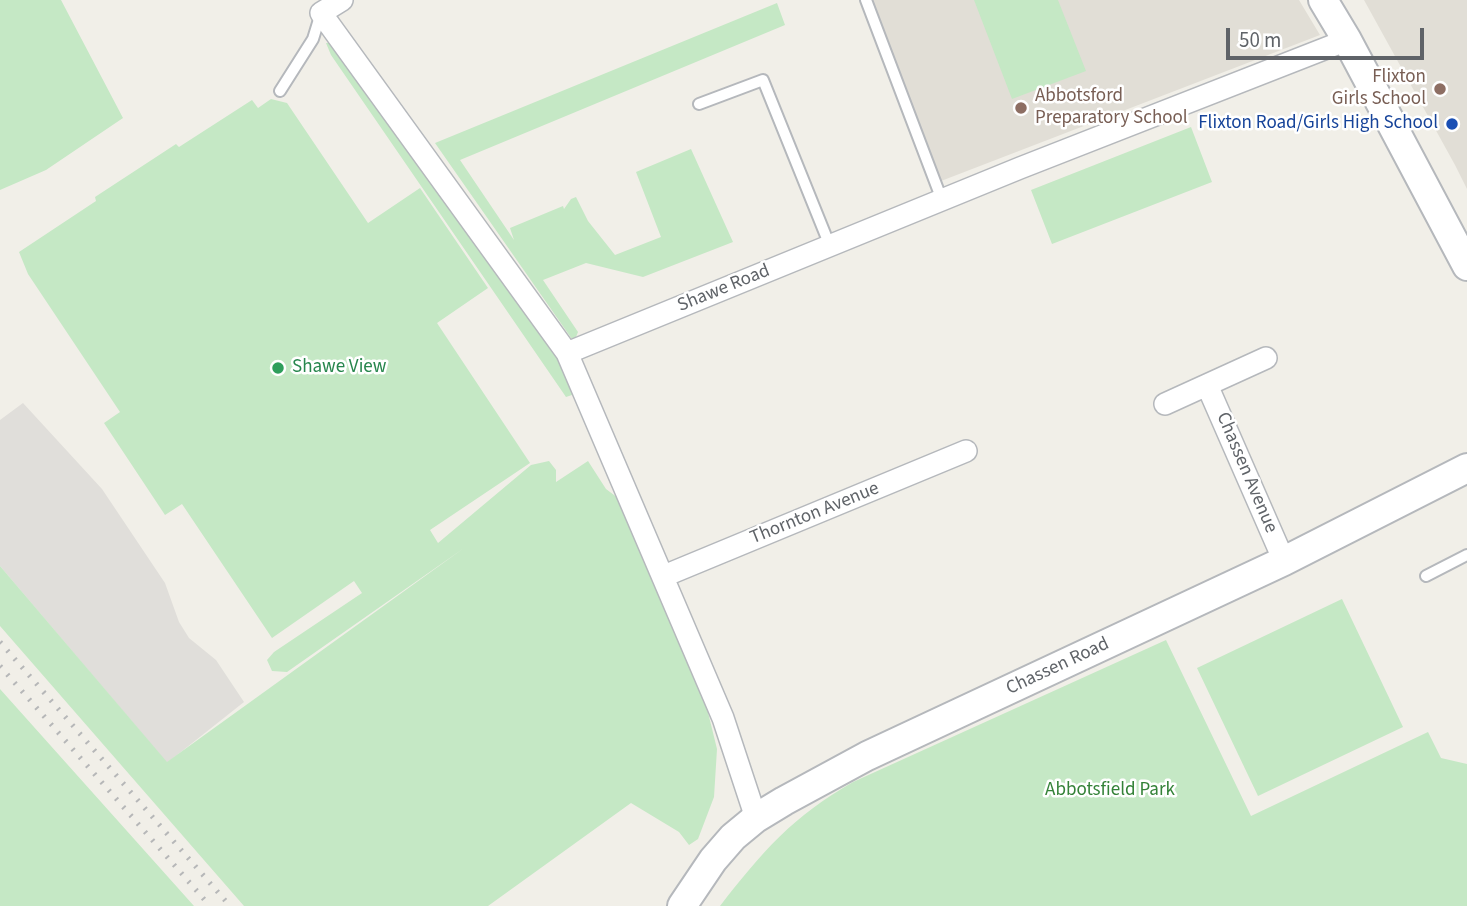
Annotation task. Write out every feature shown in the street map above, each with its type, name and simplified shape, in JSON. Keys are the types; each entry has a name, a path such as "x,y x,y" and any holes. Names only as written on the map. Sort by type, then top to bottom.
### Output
{"street":[{"path":"342,0 321,13 567,353 723,718 756,818"},
{"path":"1323,0 1467,266"},
{"name":"Shawe Road","path":"567,353 942,200 1347,40"},
{"path":"1165,404 1266,358"},
{"name":"Chassen Avenue","path":"1207,385 1284,561"},
{"name":"Thornton Avenue","path":"664,576 966,452"},
{"name":"Chassen Road","path":"682,906 733,836 756,818 867,756 1284,561 1467,468"}],"lane":[{"path":"866,0 942,200"},
{"path":"280,91 313,39 321,13"},
{"path":"699,104 762,80 830,246"},
{"path":"1426,576 1467,555"}],"shaded area":[{"name":"Abbotsford Preparatory School","path":"871,0 1299,0 1320,35 941,181"},
{"name":"Flixton Girls School","path":"1364,0 1467,0 1467,189 1455,165"},
{"path":"23,403 102,489 165,583 179,622 189,638 216,660 244,702 167,763 0,566 0,420"}],"green space":[{"path":"0,0 61,0 123,118 46,170 0,190"},
{"path":"974,0 1058,0 1086,71 1012,99"},
{"path":"777,3 785,25 460,160 514,240 510,228 563,206 564,209 571,199 576,197 588,221 615,255 661,237 636,172 691,149 733,242 643,277 586,263 543,280 578,332 574,342 435,143"},
{"path":"326,43 333,43 561,357 573,383 572,395 566,397 331,55"},
{"path":"271,99 287,103 368,223 420,188 488,288 437,323 530,463 430,530 438,543 531,465 549,461 556,470 556,482 588,461 606,489 618,498 701,684 717,749 714,797 698,839 689,845 679,832 631,803 488,906 244,906 0,626 0,566 167,762 464,548 287,672 272,671 267,660 274,652 362,593 354,581 272,638 182,504 165,515 104,423 120,412 28,274 19,252 96,201 95,197 176,144 179,147 252,100 258,108"},
{"path":"1191,127 1212,182 1052,244 1031,190"},
{"path":"1342,599 1403,727 1258,796 1197,668"},
{"name":"Abbotsfield Park","path":"1166,640 1251,816 1428,732 1441,758 1467,764 1467,906 720,906 780,836 813,808 853,782"},
{"path":"0,689 194,906 0,906"}],"railway":[{"path":"0,642 230,906"},
{"path":"0,666 210,906"}],"place":[{"name":"Flixton Girls School","path":"1440,89"},
{"name":"Abbotsford Preparatory School","path":"1021,108"},
{"name":"Flixton Road/Girls High School","path":"1452,124"},
{"name":"Shawe View","path":"278,368"}]}
